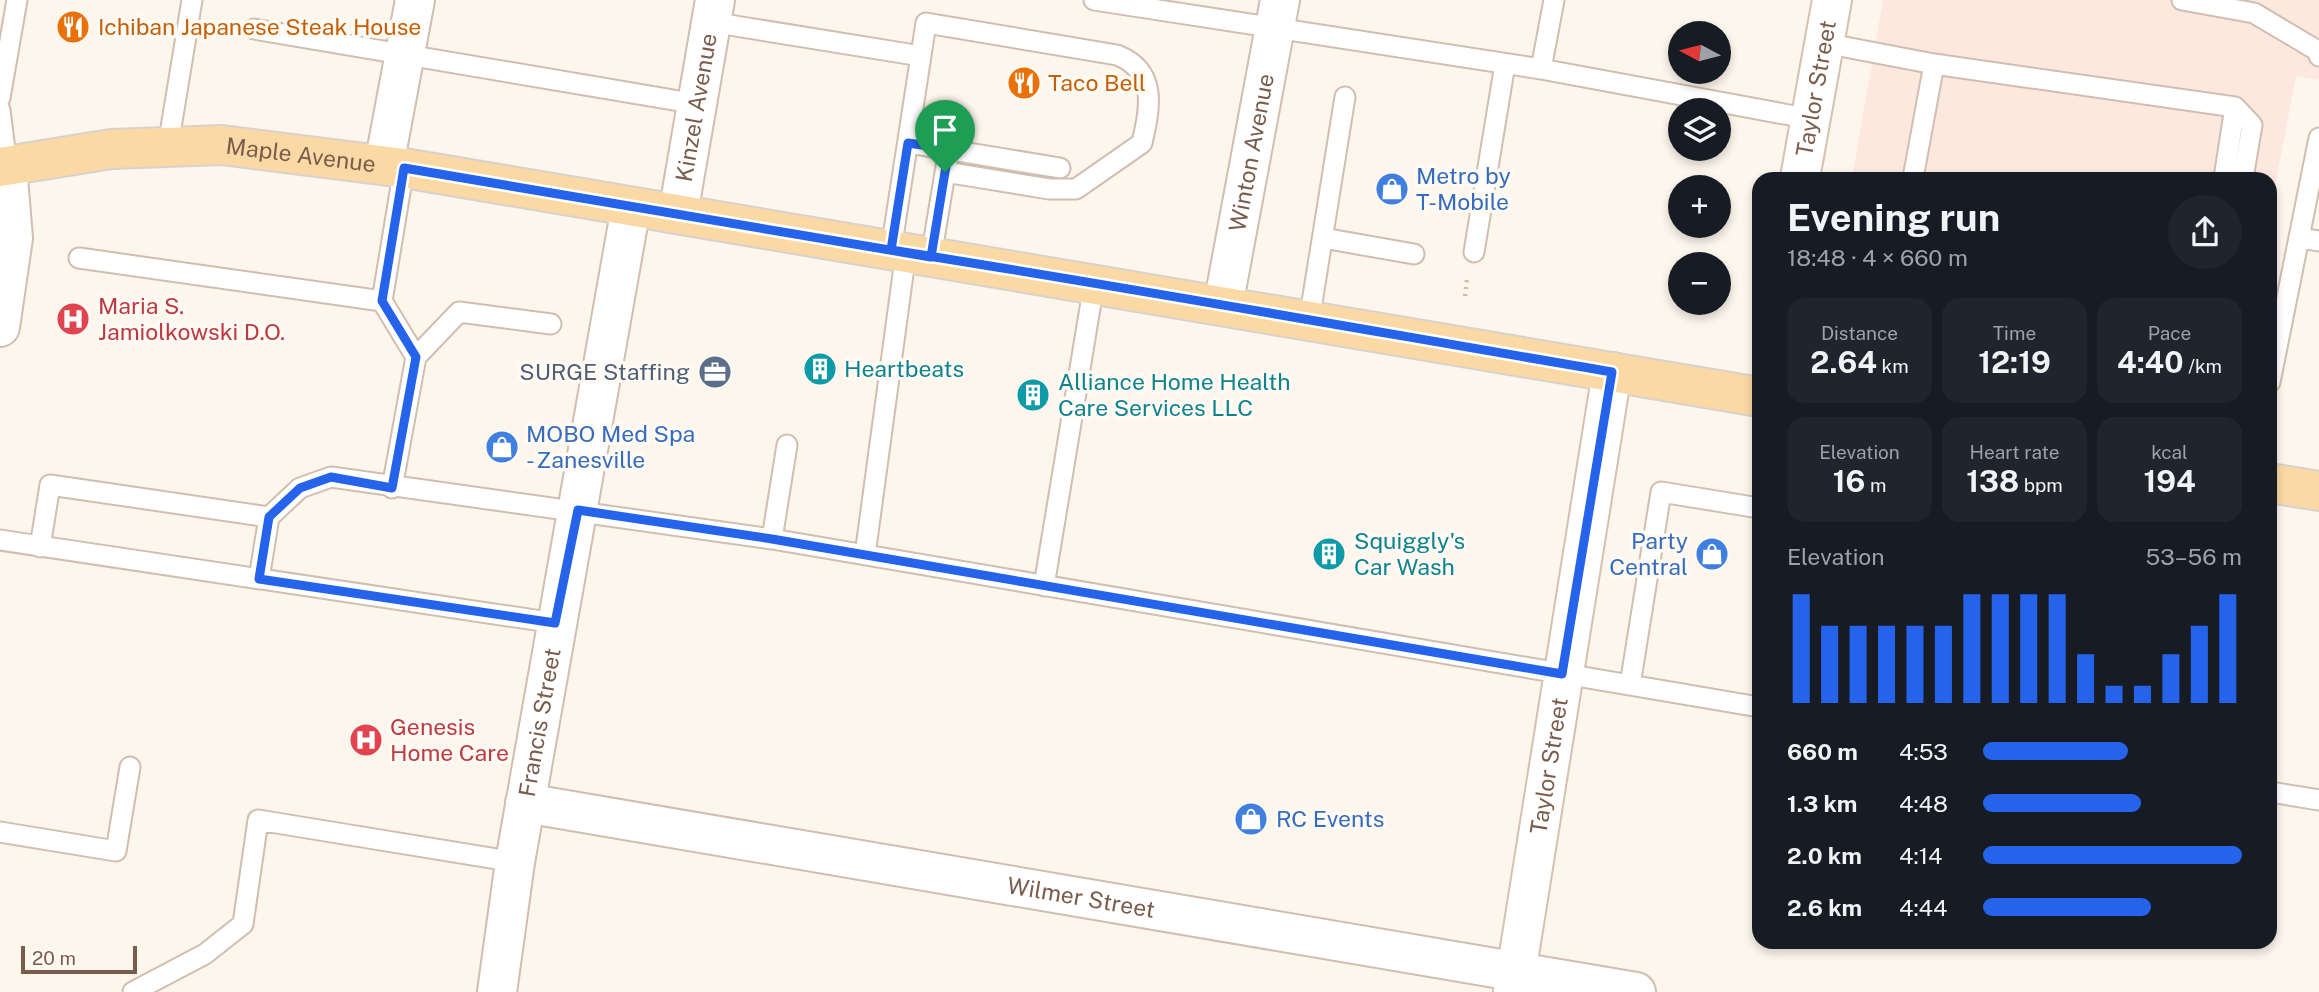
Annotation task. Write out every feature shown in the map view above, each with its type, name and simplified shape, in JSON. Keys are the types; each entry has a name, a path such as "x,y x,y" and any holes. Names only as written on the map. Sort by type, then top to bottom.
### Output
{"main road":[{"name":"Maple Avenue","path":"3,167 111,149 222,145 394,166 1752,396"},
{"path":"2277,484 2319,491"}],"street":[{"path":"394,166 405,53 415,0"},
{"name":"Taylor Street","path":"1801,172 1832,0"},
{"name":"Kinzel Avenue","path":"678,214 713,11"},
{"name":"Winton Avenue","path":"1223,306 1278,13"},
{"path":"0,327 13,238 3,167"},
{"name":"Francis Street","path":"496,992 514,862 555,623 578,510 631,207"},
{"name":"Taylor Street","path":"1514,982 1612,372"},
{"name":"Wilmer Street","path":"525,803 1514,982 1636,992"}],"lane":[{"path":"0,98 17,0"},
{"path":"168,146 191,0"},
{"path":"1094,0 1278,13 1506,64 1811,119"},
{"path":"1541,69 1555,0"},
{"path":"2182,0 2254,13 2318,51 2319,55"},
{"path":"713,11 921,56"},
{"path":"865,555 909,253 908,143 926,23 1117,55 1132,61 1147,83 1149,110 1142,143 1076,189 1049,189 945,172"},
{"path":"254,29 697,104"},
{"path":"1824,43 1934,64 2235,107 2252,125 2244,172"},
{"path":"1474,252 1506,64"},
{"path":"1914,172 1934,64"},
{"path":"1309,321 1345,97"},
{"path":"2225,172 2235,107"},
{"path":"0,110 3,167"},
{"path":"2277,347 2319,138"},
{"path":"908,143 1060,168"},
{"path":"909,253 945,172 950,149"},
{"path":"394,166 382,301 416,357"},
{"path":"1322,238 1414,254"},
{"path":"2299,238 2319,241"},
{"path":"79,258 382,301"},
{"path":"1044,586 1094,284"},
{"path":"392,488 416,357 459,312 551,324"},
{"path":"772,539 787,444"},
{"path":"259,579 269,517 300,488 331,477 392,488 578,510 772,539 1752,707"},
{"path":"40,547 50,485 269,517"},
{"path":"1630,685 1661,492 1752,507"},
{"path":"0,540 555,623"},
{"path":"0,832 116,851 130,767"},
{"path":"2277,793 2319,800"},
{"path":"133,992 205,954 243,924 258,820 514,862"}],"path":[{"path":"1465,296 1468,276"}],"shaded area":[{"path":"1883,0 2319,0 2319,80 2296,76 2277,175 2277,172 1853,172"}],"place":[{"name":"Ichiban Japanese Steak House","path":"73,27"},
{"name":"Taco Bell","path":"1024,83"},
{"name":"Metro by T-Mobile","path":"1392,189"},
{"name":"Maria S. Jamiolkowski D.O.","path":"73,319"},
{"name":"Heartbeats","path":"820,369"},
{"name":"SURGE Staffing","path":"715,372"},
{"name":"Alliance Home Health Care Services LLC","path":"1033,395"},
{"name":"MOBO Med Spa - Zanesville","path":"502,447"},
{"name":"Squiggly's Car Wash","path":"1329,554"},
{"name":"Party Central","path":"1712,554"},
{"name":"Genesis Home Care","path":"366,740"},
{"name":"RC Events","path":"1251,819"}],"route":[{"path":"945,172 931,257 404,168 382,301 416,357 392,488 331,477 300,488 269,517 259,579 555,623 578,510 772,539 1562,674 1612,372 1012,271 931,257 906,252 891,250 908,143 950,149 945,172"}]}
